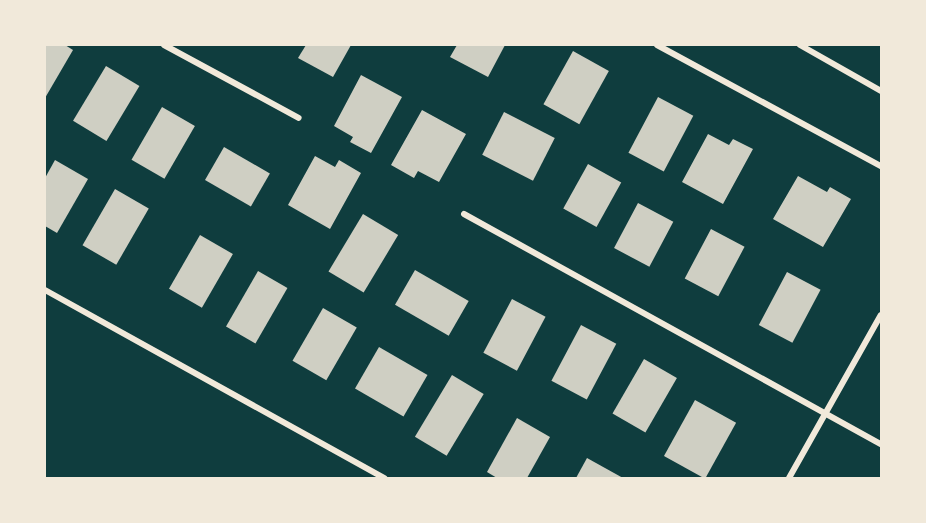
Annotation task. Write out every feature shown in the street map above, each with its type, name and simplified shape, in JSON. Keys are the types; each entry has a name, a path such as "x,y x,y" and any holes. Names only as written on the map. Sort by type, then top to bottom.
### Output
{"street":[{"path":"164,45 299,118"},
{"path":"657,45 881,166"},
{"path":"800,45 881,90"},
{"path":"464,214 881,444"},
{"path":"45,290 384,478"},
{"path":"789,478 881,315"}],"building":[{"path":"45,45 65,45 73,50 45,98"},
{"path":"306,45 351,45 333,77 298,58"},
{"path":"457,45 505,45 488,77 450,57"},
{"path":"573,51 609,71 579,124 543,104"},
{"path":"106,66 139,86 106,141 73,121"},
{"path":"361,75 402,97 371,153 350,142 353,137 334,126"},
{"path":"658,97 693,116 664,171 628,153"},
{"path":"162,107 195,126 164,179 132,160"},
{"path":"422,110 466,134 439,182 418,171 414,178 391,165"},
{"path":"504,112 555,138 533,181 482,155"},
{"path":"708,134 729,145 733,139 753,149 723,204 682,182"},
{"path":"224,147 270,173 251,206 205,180"},
{"path":"315,156 335,167 339,160 361,173 330,229 288,205"},
{"path":"55,160 88,179 57,233 45,226 45,178"},
{"path":"588,164 621,182 597,227 563,209"},
{"path":"798,176 827,192 830,187 851,199 823,247 773,219"},
{"path":"115,189 149,208 116,265 82,245"},
{"path":"638,203 673,222 649,267 614,248"},
{"path":"363,214 398,235 364,293 328,271"},
{"path":"711,229 745,247 718,296 685,278"},
{"path":"200,235 233,254 202,308 169,289"},
{"path":"415,270 469,301 449,336 395,305"},
{"path":"258,271 287,288 255,343 226,326"},
{"path":"787,272 821,290 792,343 759,325"},
{"path":"512,299 546,317 517,371 483,353"},
{"path":"323,308 357,328 326,380 292,361"},
{"path":"581,325 616,344 587,399 551,381"},
{"path":"379,347 427,375 403,417 355,389"},
{"path":"644,359 677,378 645,433 612,414"},
{"path":"452,375 484,394 447,456 415,437"},
{"path":"695,400 736,423 706,478 664,456"},
{"path":"517,418 550,437 527,478 497,478 487,472"},
{"path":"587,458 623,478 576,478"}]}
